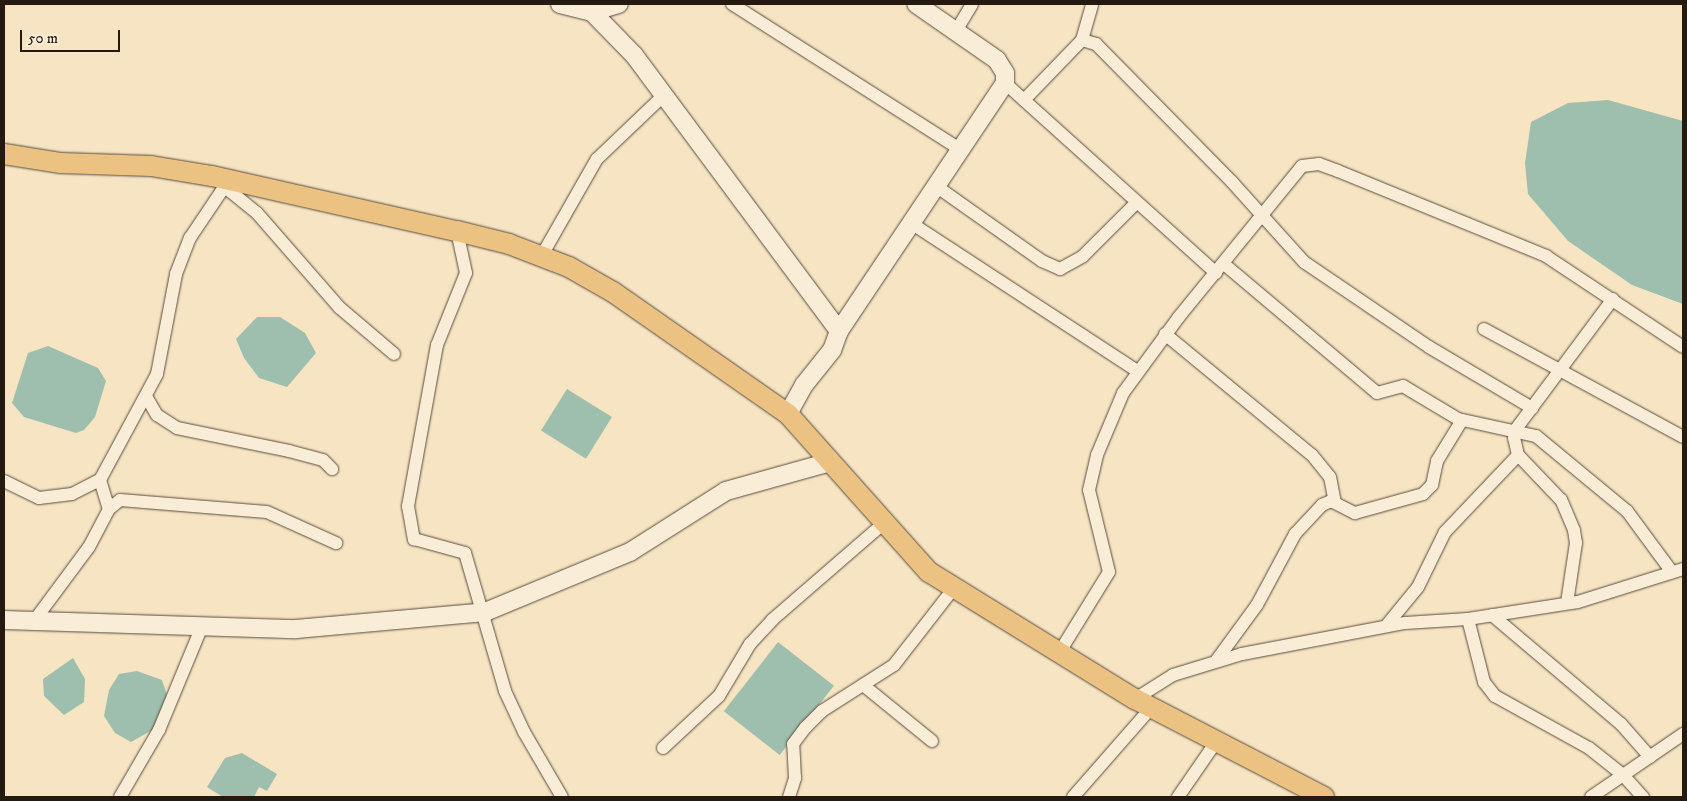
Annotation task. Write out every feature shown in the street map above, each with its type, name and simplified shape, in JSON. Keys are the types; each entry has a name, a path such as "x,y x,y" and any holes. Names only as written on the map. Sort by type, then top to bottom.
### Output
{"main road":[{"path":"4,154 60,163 151,166 227,184 457,231 541,257 613,292 788,414 911,557 954,588 1059,654 1143,703 1324,797"}],"street":[{"path":"560,4 592,12 619,4"},
{"path":"732,4 961,150"},
{"path":"788,414 804,385 832,350 839,331 1005,83 1005,72 997,60 916,4"},
{"path":"956,31 972,4"},
{"path":"1024,100 1082,40 1092,4"},
{"path":"592,12 666,94 839,331"},
{"path":"1082,40 1096,44 1110,56 1311,267 1429,347 1532,408"},
{"path":"1005,83 1135,204 1220,268 1372,390 1384,394 1403,386 1443,413 1462,420 1516,429 1536,436 1611,496 1678,570 1567,603 1468,619 1386,626 1216,661 1173,674 1143,703 1073,797"},
{"path":"541,257 597,159 666,94"},
{"path":"1059,654 1110,572 1110,562 1089,502 1090,478 1123,393 1165,334 1302,166 1319,164 1528,248 1613,299 1683,347"},
{"path":"4,481 39,498 72,494 100,480 147,398 157,374 176,274 190,238 227,184 257,213 340,308 394,354"},
{"path":"936,186 1042,261 1060,270 1083,256 1135,204"},
{"path":"911,223 1137,371"},
{"path":"457,231 466,272 437,345 408,506 414,539 465,553 485,612 494,661 506,692 524,732 562,797"},
{"path":"1567,603 1576,543 1574,530 1561,500 1518,456 1516,429 1613,299"},
{"path":"1484,329 1683,437"},
{"path":"1165,334 1312,456 1330,477 1335,502"},
{"path":"147,398 158,416 177,428 289,451 323,460 332,469"},
{"path":"1216,661 1257,605 1294,534 1322,505 1335,502 1355,513 1422,494 1432,485 1437,461 1462,420"},
{"path":"1386,626 1418,586 1445,532 1518,456"},
{"path":"4,620 296,629 485,612 630,552 726,491 830,462"},
{"path":"100,480 109,509"},
{"path":"34,621 89,547 114,503 131,499 267,512 336,542"},
{"path":"663,748 718,696 750,644 772,620 883,524"},
{"path":"790,797 795,778 793,744 822,711 894,665 954,588"},
{"path":"1492,615 1621,724 1650,757"},
{"path":"1468,619 1484,682 1495,696 1589,748 1623,775 1643,797"},
{"path":"120,797 159,730 202,626"},
{"path":"862,685 932,741"},
{"path":"1591,797 1683,734"},
{"path":"1178,797 1216,742"}],"shaded area":[{"path":"1608,100 1683,121 1683,304 1632,285 1568,241 1528,194 1525,163 1531,122 1568,103"},
{"path":"257,317 280,317 305,333 316,353 287,387 259,378 244,358 236,339"},
{"path":"48,346 98,368 106,381 95,417 84,430 76,433 24,417 12,403 28,353"},
{"path":"567,389 612,417 586,459 541,431"},
{"path":"778,642 834,686 780,755 724,711"},
{"path":"73,658 85,679 84,702 64,715 44,696 43,679"},
{"path":"137,671 162,680 167,695 156,728 131,742 115,733 104,716 109,690 119,674"},
{"path":"242,753 277,774 267,791 259,787 254,797 223,797 207,787 225,758"}]}
